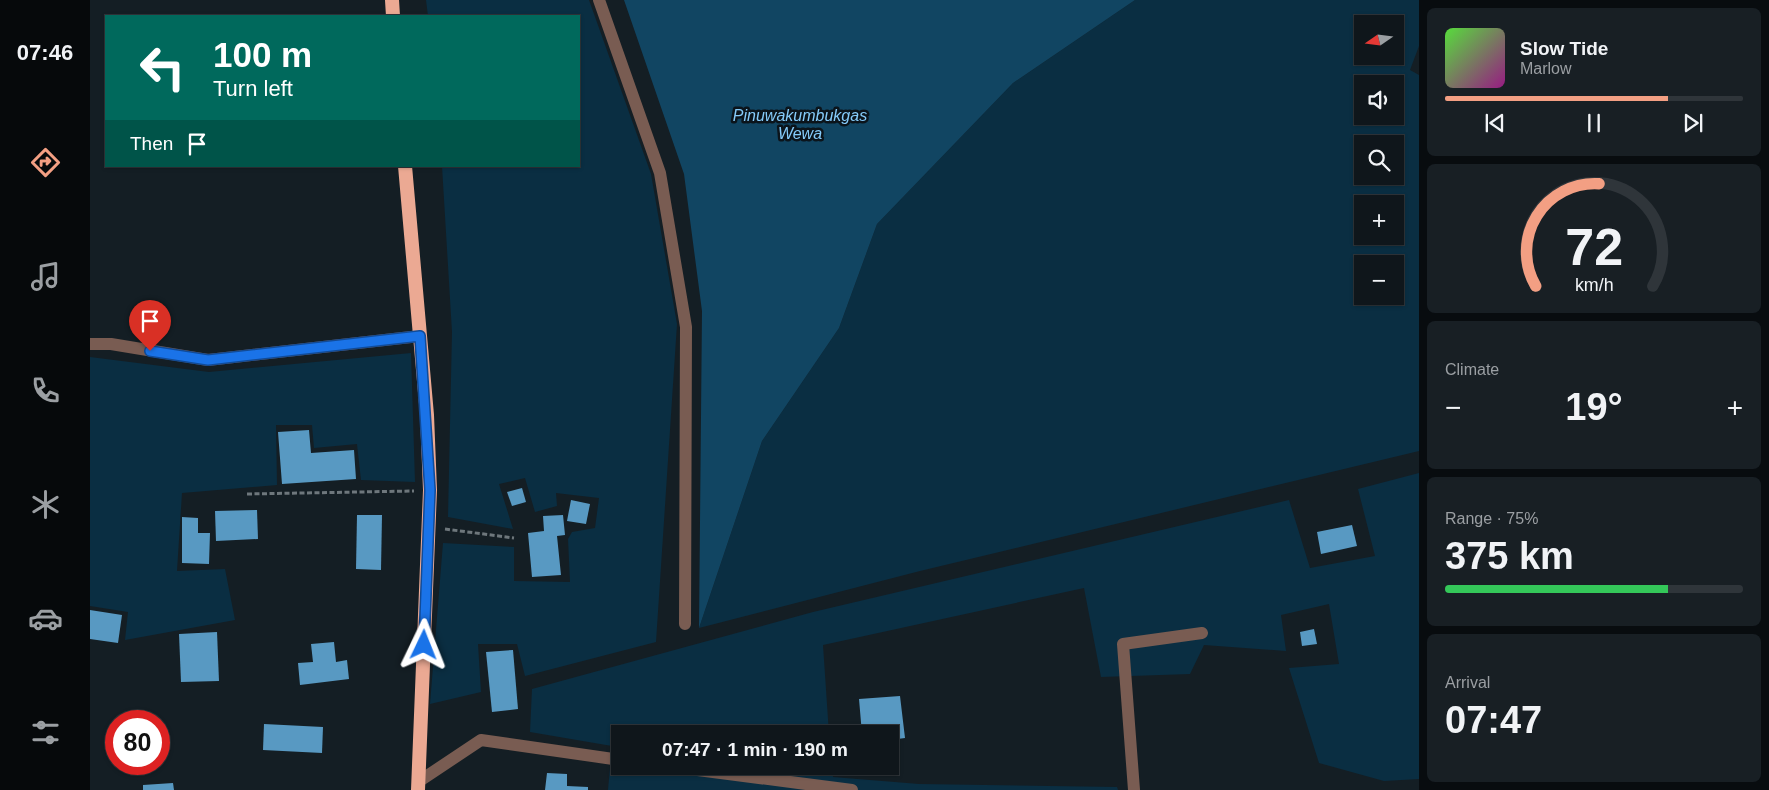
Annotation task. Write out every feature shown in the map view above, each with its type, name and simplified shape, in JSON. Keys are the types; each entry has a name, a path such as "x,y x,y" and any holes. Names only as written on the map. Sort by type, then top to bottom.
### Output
{"highway":[{"path":"392,0 393,15"},
{"path":"406,167 430,490 418,786"}],"street":[{"path":"599,0 660,173 686,327 685,624"},
{"path":"90,344 111,344 208,360 420,336"},
{"path":"1134,790 1122,644 1202,633"},
{"path":"418,786 481,740 611,759"},
{"path":"736,775 852,790"}],"path":[{"path":"247,494 430,490"},
{"path":"428,527 514,538"}],"shaded area":[{"path":"426,0 589,0 651,174 677,324 656,642 525,676 517,644 478,644 481,692 430,704 443,543 514,547 514,581 570,582 568,539 572,532 595,528 599,498 556,493 557,506 535,512 525,478 499,484 513,529 448,517 452,332 442,167 580,167 580,15 428,15"},
{"path":"1135,0 1419,0 1419,46 1410,70 1419,75 1419,451 920,571 699,628 762,441 839,328 877,224 1013,83"},
{"path":"411,353 415,482 361,480 357,444 314,448 312,425 276,425 277,485 182,493 177,571 225,569 235,620 125,640 128,612 90,606 90,357 209,372"},
{"path":"1419,473 1419,779 1384,781 1319,763 1289,668 1339,664 1329,604 1281,615 1286,651 1204,645 1190,674 1101,677 1084,588 823,645 828,725 611,725 611,746 530,732 532,689 813,612 1289,500 1310,568 1375,556 1358,489"},
{"path":"611,757 611,775 833,775 833,777 919,784 1117,787 1118,790 608,790"}],"water":[{"name":"Pinuwakumbukgas Wewa","path":"624,0 1135,0 1013,83 877,224 839,328 762,441 699,628 702,311 684,174"}],"building":[{"path":"309,430 311,453 354,450 356,479 282,484 278,432"},
{"path":"522,488 526,502 512,506 507,492"},
{"path":"571,500 590,504 586,524 567,521"},
{"path":"257,510 258,539 216,541 215,511"},
{"path":"357,515 382,515 381,570 356,569"},
{"path":"563,515 565,535 557,536 561,575 532,577 528,533 544,531 543,516"},
{"path":"182,517 198,518 198,533 210,533 209,564 182,563"},
{"path":"1352,525 1357,546 1321,554 1317,532"},
{"path":"90,610 122,615 118,643 90,639"},
{"path":"1314,629 1317,644 1302,646 1300,632"},
{"path":"217,632 219,681 181,682 179,634"},
{"path":"334,642 336,662 347,660 349,679 300,685 298,663 313,662 311,644"},
{"path":"513,650 518,709 492,712 486,652"},
{"path":"900,696 905,738 899,739 899,725 861,725 859,699"},
{"path":"264,724 323,727 322,753 263,750"},
{"path":"547,773 567,774 567,786 588,787 588,790 545,790"},
{"path":"173,783 174,790 143,790 143,785"}],"route":[{"path":"150,351 208,360 420,336 427,415 430,490 424,645"}]}
